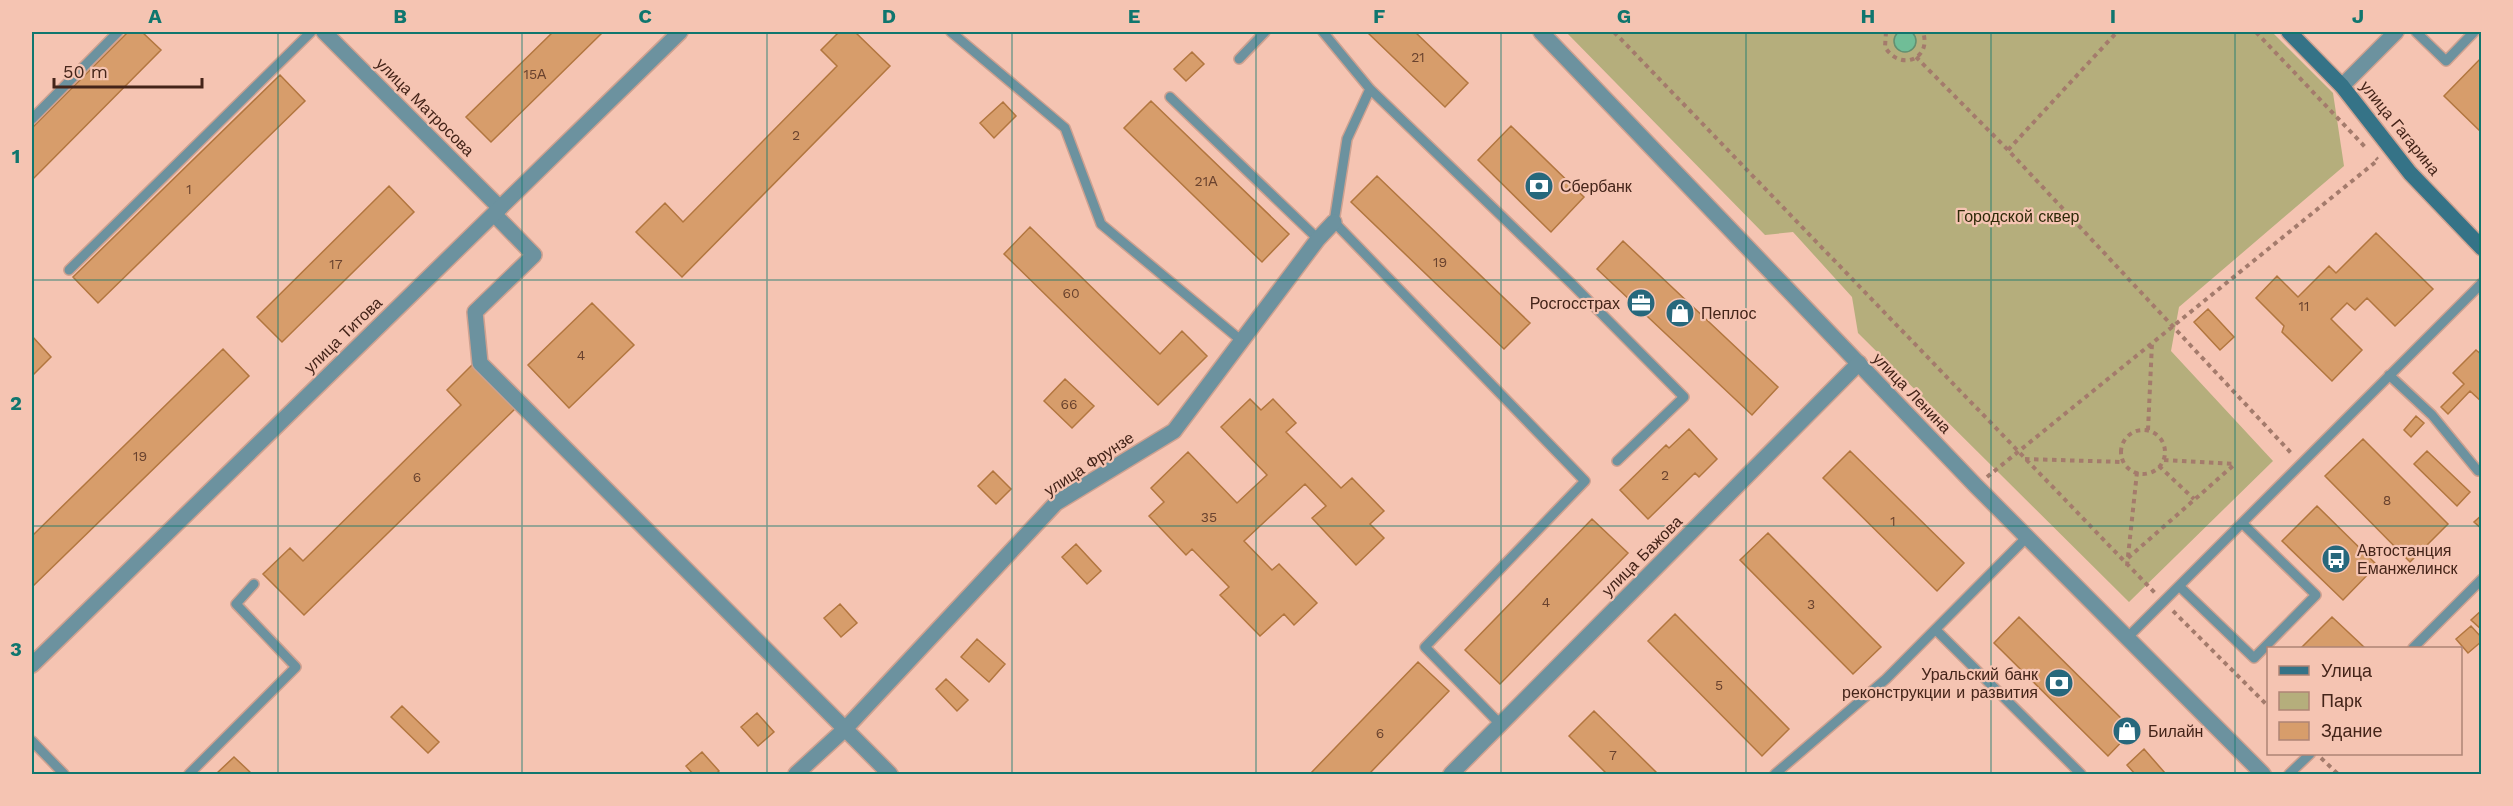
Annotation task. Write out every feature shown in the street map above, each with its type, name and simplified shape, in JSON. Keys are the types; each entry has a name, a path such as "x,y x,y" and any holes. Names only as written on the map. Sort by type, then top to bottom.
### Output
{"main road":[{"name":"улица Гагарина","path":"2289,32 2342,86 2410,173 2481,248"}],"street":[{"name":"улица Матросова","path":"324,32 497,211 534,255 475,312 480,363 845,729"},
{"name":"улица Титова","path":"33,660 680,32"},
{"name":"улица Ленина","path":"1541,32 1976,486 2263,774"},
{"path":"2342,86 2396,32"},
{"name":"улица Фрунзе","path":"796,774 845,729 1056,503 1174,431 1318,239 1334,222"},
{"name":"улица Бажова","path":"1451,774 1858,363"},
{"path":"845,729 890,774"}],"lane":[{"path":"32,119 118,32"},
{"path":"69,270 311,32"},
{"path":"951,32 1065,128 1101,224 1243,342"},
{"path":"959,39 967,32"},
{"path":"1239,59 1265,32"},
{"path":"1323,32 1370,89 1574,286 1684,397 1617,460"},
{"path":"2416,32 2446,60 2474,32"},
{"path":"1370,89 1347,139 1334,222 1585,480 1425,647 1500,724"},
{"path":"1170,97 1318,239"},
{"path":"2127,638 2481,283"},
{"path":"2389,375 2432,415 2478,471"},
{"path":"2179,586 2254,658 2316,595 2242,523"},
{"path":"1775,774 1886,679 2027,537"},
{"path":"2414,647 2481,579"},
{"path":"189,774 296,668 236,604 254,584"},
{"path":"1936,630 2081,774"},
{"path":"32,741 64,774"},
{"path":"2289,774 2308,755"}],"path":[{"path":"1614,32 2127,566 2267,705"},
{"path":"1886,32 1885,47 1895,58 1902,60 1916,57 1925,43 1923,32"},
{"path":"2008,150 2117,32"},
{"path":"1976,486 2378,160 2256,32"},
{"path":"1916,57 2008,150 2301,464"},
{"path":"2148,430 2152,342"},
{"path":"2148,430 2159,436 2165,448 2164,460 2156,470 2144,474 2132,471 2123,462 2121,450 2125,438 2136,431 2148,430"},
{"path":"2025,459 2123,462"},
{"path":"2128,558 2235,464 2164,460"},
{"path":"2159,466 2194,500"},
{"path":"2127,566 2138,472"},
{"path":"2319,755 2338,774"}],"green space":[{"name":"Городской сквер","path":"1566,32 2272,32 2333,93 2344,166 2179,307 2171,351 2273,461 2129,602 1858,333 1852,297 1793,232 1765,235"}],"shaded area":[{"path":"1905,30 1913,33 1916,41 1913,49 1905,52 1897,49 1894,41 1897,33"}],"building":[{"path":"128,32 142,32 161,50 32,180 32,128"},
{"path":"553,32 603,32 491,142 466,117"},
{"path":"839,32 855,32 890,66 682,277 636,232 665,203 683,222 837,66 821,50"},
{"path":"1367,32 1415,32 1468,83 1445,107"},
{"path":"1192,52 1204,64 1186,81 1174,69"},
{"path":"2482,57 2482,133 2444,96"},
{"path":"280,75 305,101 98,303 73,277"},
{"path":"1151,101 1289,234 1262,262 1124,128"},
{"path":"1003,102 1016,116 994,138 980,123"},
{"path":"1511,126 1584,197 1551,232 1478,160"},
{"path":"1377,176 1530,323 1504,349 1351,202"},
{"path":"389,186 414,212 282,342 257,317"},
{"path":"1030,227 1160,354 1182,331 1207,356 1158,405 1004,254"},
{"path":"2376,233 2433,289 2395,326 2367,298 2355,310 2347,303 2331,319 2362,350 2332,381 2282,332 2284,326 2256,298 2277,276 2298,297 2329,266 2336,273"},
{"path":"1623,241 1778,387 1752,415 1597,269"},
{"path":"592,303 634,345 569,408 528,365"},
{"path":"2208,309 2234,337 2220,350 2194,322"},
{"path":"32,336 51,357 32,376"},
{"path":"223,349 249,376 32,587 32,536"},
{"path":"2476,350 2482,355 2482,402 2470,391 2448,414 2441,407 2464,384 2453,373"},
{"path":"475,362 518,406 304,615 263,574 290,548 303,561 461,405 447,390"},
{"path":"1065,379 1094,406 1072,428 1044,401"},
{"path":"1250,399 1261,410 1273,399 1296,423 1286,432 1341,488 1352,478 1384,511 1370,524 1384,538 1356,565 1312,518 1326,506 1305,484 1244,541 1272,570 1279,564 1317,603 1294,625 1284,614 1260,636 1220,595 1229,587 1192,549 1186,555 1149,516 1164,502 1151,488 1188,452 1237,503 1267,475 1221,427"},
{"path":"2416,416 2424,423 2411,437 2404,430"},
{"path":"1689,429 1717,459 1699,477 1695,473 1648,519 1620,490 1666,445 1669,448"},
{"path":"2363,439 2448,524 2410,562 2325,476"},
{"path":"1850,451 1964,563 1937,591 1823,478"},
{"path":"2427,451 2470,492 2457,506 2414,464"},
{"path":"993,471 1011,489 996,504 978,486"},
{"name":"Автостанция Еманжелинск","path":"2317,506 2377,565 2343,600 2282,541"},
{"path":"2482,515 2482,529 2474,522"},
{"path":"1592,519 1628,553 1500,684 1465,650"},
{"path":"1768,533 1881,647 1853,674 1740,560"},
{"path":"1076,544 1101,571 1087,584 1062,557"},
{"path":"840,604 857,623 841,637 824,618"},
{"path":"2482,610 2482,630 2471,620"},
{"path":"1675,614 1789,729 1762,756 1648,641"},
{"path":"2019,617 2133,730 2108,756 1994,643"},
{"path":"2332,617 2364,647 2302,647"},
{"path":"2471,626 2482,641 2468,653 2456,639"},
{"path":"977,639 1005,664 989,682 961,657"},
{"path":"1418,662 1449,691 1369,774 1310,774"},
{"path":"946,679 968,700 957,711 936,689"},
{"path":"402,706 439,742 428,753 391,717"},
{"path":"1594,711 1658,774 1607,774 1569,736"},
{"path":"757,713 774,732 758,746 741,727"},
{"path":"2144,749 2165,773 2135,774 2127,765"},
{"path":"702,752 719,771 716,774 693,774 686,766"},
{"path":"234,757 252,774 216,774"}],"place":[{"name":"Сбербанк","path":"1539,186"},
{"name":"Росгосстрах","path":"1641,303"},
{"name":"Пеплос","path":"1680,313"},
{"name":"Автостанция Еманжелинск","path":"2336,559"},
{"name":"Уральский банк реконструкции и развития","path":"2059,683"},
{"name":"Билайн","path":"2127,731"}]}
